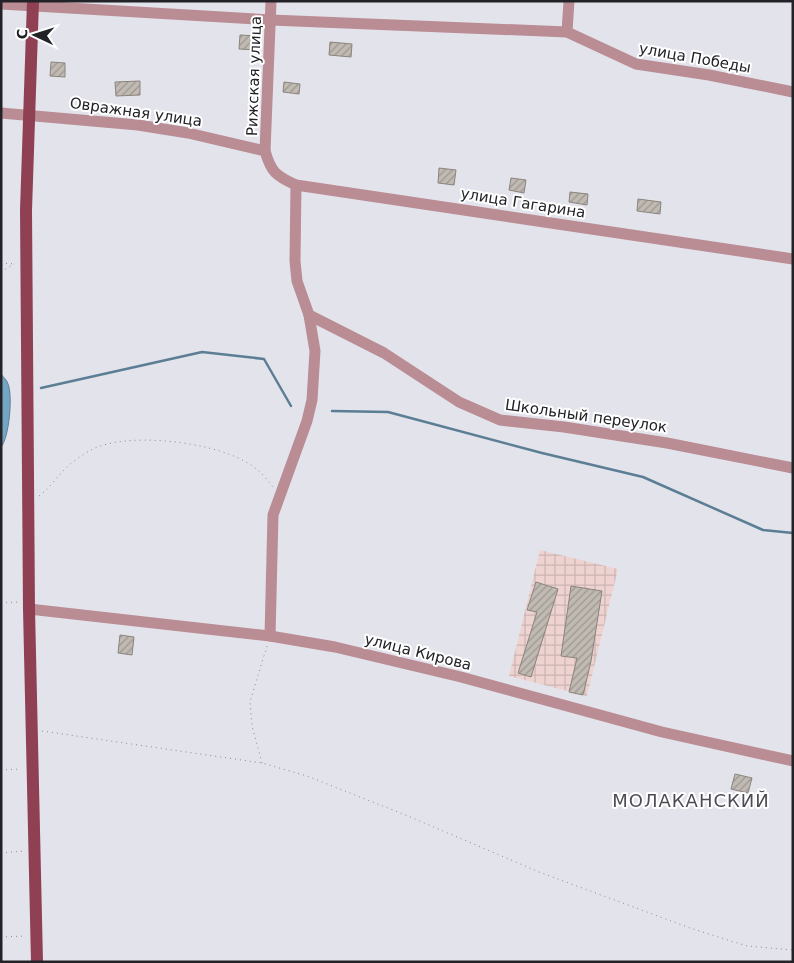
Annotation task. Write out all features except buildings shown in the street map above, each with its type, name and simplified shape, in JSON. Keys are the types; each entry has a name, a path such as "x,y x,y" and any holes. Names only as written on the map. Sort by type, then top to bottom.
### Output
{"main road":[{"path":"33,3 21,264 28,501 33,850 37,962"}],"street":[{"name":"Рижская улица","path":"265,151 272,1"},
{"path":"1,4 33,3 271,20 567,32 569,1"},
{"name":"улица Победы","path":"567,32 636,64 709,75 793,92"},
{"name":"Овражная улица","path":"1,113 138,125 188,133 265,151"},
{"name":"улица Гагарина","path":"265,151 273,172 296,185 793,259"},
{"path":"270,636 273,514 279,495 297,455 312,400 315,351 309,315 297,280 295,261 296,185"},
{"name":"Школьный переулок","path":"309,315 384,353 459,402 500,420 564,427 657,442 793,468"},
{"name":"улица Кирова","path":"29,605 270,636 335,647 422,668 662,732 793,761"}],"path":[{"path":"1,263 21,264"},
{"path":"1,272 21,264"},
{"path":"28,501 46,492 64,469 90,450 127,441 175,441 243,460 259,471 279,495"},
{"path":"1,603 29,605"},
{"path":"262,763 252,726 250,702 270,636"},
{"path":"31,729 262,763 307,776 408,816 539,872 690,928 747,946 793,950"},
{"path":"1,770 32,769"},
{"path":"1,853 33,850"},
{"path":"1,937 36,935"}],"shaded area":[{"path":"540,550 618,569 587,696 509,676"}],"water":[{"path":"1,374 9,390 10,407 6,435 1,447"}],"waterway":[{"path":"41,388 202,352 264,359 291,406"},
{"path":"332,411 388,412 542,453 643,477 763,530 793,533"}],"district":[{"name":"МОЛАКАНСКИЙ","path":"691,801"}]}
